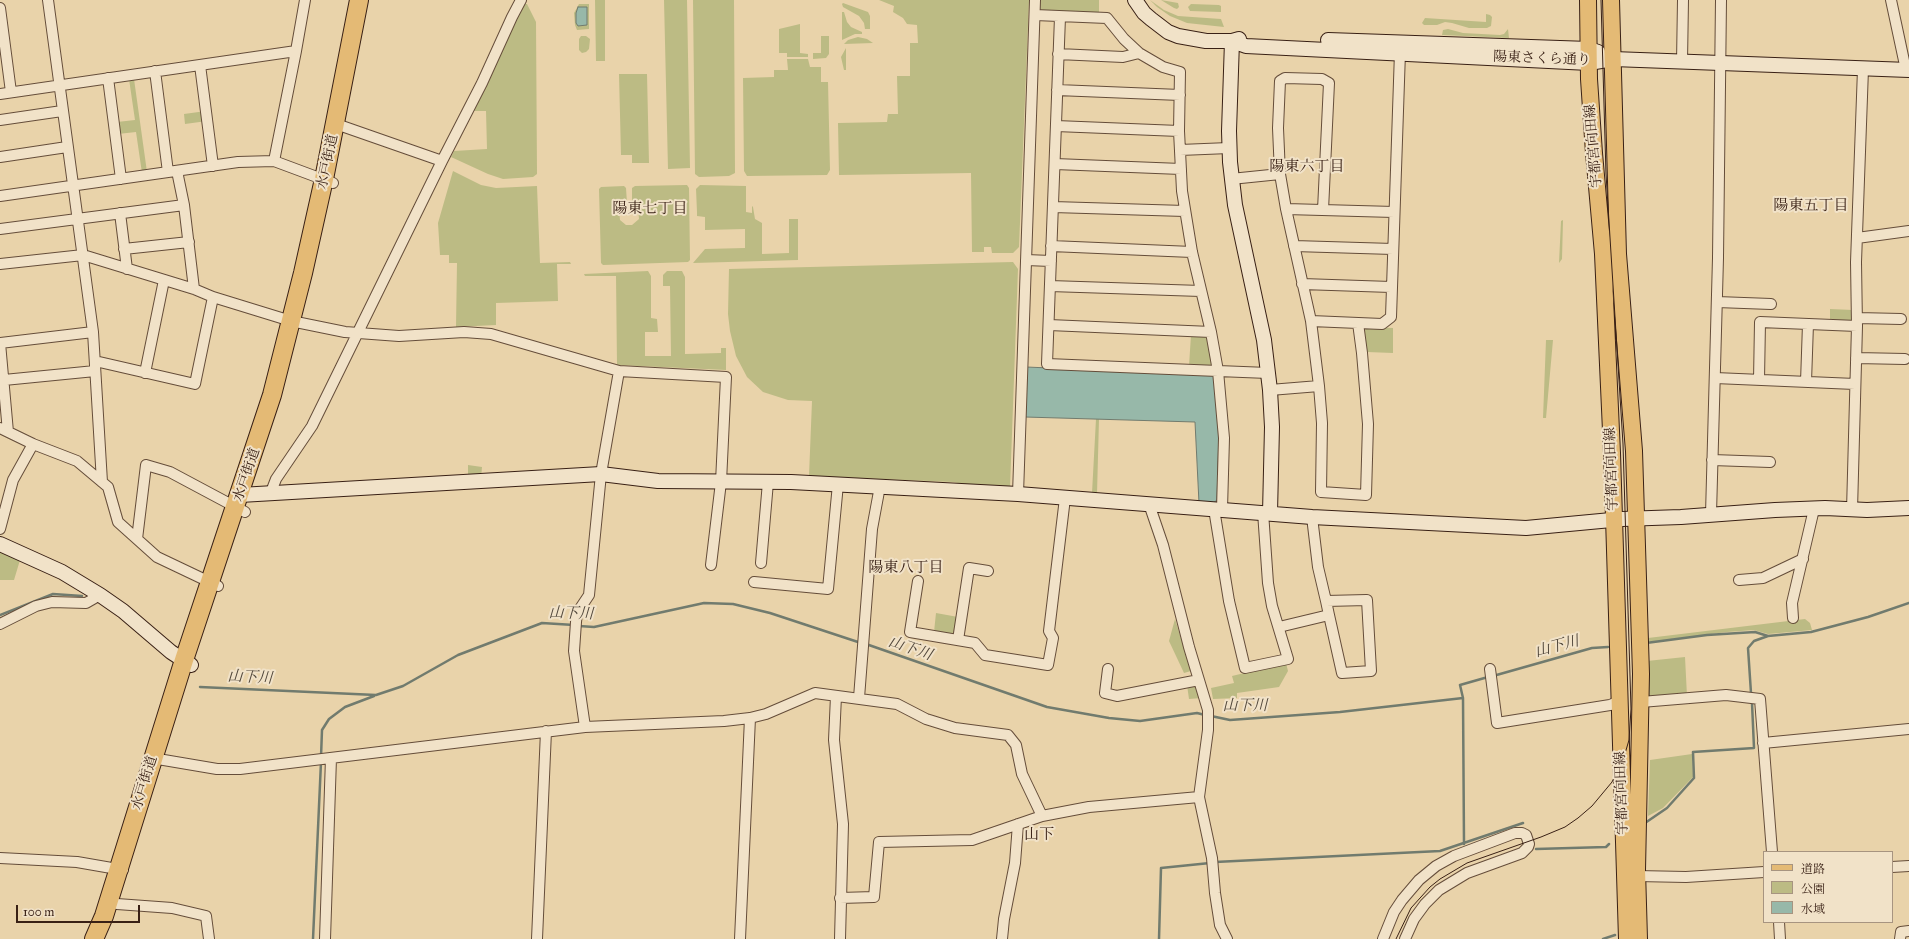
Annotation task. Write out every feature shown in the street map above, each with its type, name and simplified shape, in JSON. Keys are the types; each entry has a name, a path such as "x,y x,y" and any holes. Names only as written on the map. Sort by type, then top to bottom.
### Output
{"highway":[{"name":"水戸街道","path":"340,126 359,0"},
{"name":"水戸街道","path":"94,939 122,870 156,759 214,584 281,399 296,322 370,0"},
{"name":"水戸街道","path":"107,939 116,904 122,870"}],"main road":[{"name":"宇都宮向田線","path":"1588,0 1594,153 1603,254 1614,520 1627,939"},
{"name":"宇都宮向田線","path":"1611,0 1618,254 1634,451 1636,518 1641,702 1637,876 1639,939"}],"street":[{"path":"48,0 93,332 102,482"},
{"path":"274,161 305,0"},
{"path":"271,492 276,479 312,426 442,161 482,83 512,16 521,0"},
{"path":"1018,494 1036,0"},
{"name":"陽東さくら通り","path":"1135,0 1144,13 1168,32 1178,36 1201,41 1232,41 1246,37 1589,56 1613,59"},
{"path":"1682,62 1683,0"},
{"path":"1711,514 1717,302 1720,0"},
{"path":"1613,59 1907,70 1891,0"},
{"path":"0,8 11,92"},
{"path":"1035,15 1107,18 1124,39 1139,53 1163,67 1180,72 1179,131 1185,211 1192,252 1211,332 1218,371 1224,438 1218,509 1229,601 1245,668 1288,659 1272,606 1268,583 1267,513 1272,458 1268,373 1256,304 1240,233 1231,179 1229,148 1232,41"},
{"path":"1060,17 1047,364 1268,373"},
{"name":"陽東さくら通り","path":"1232,41 1246,46 1400,52 1589,56"},
{"path":"0,94 296,52"},
{"path":"1310,321 1382,324 1391,317 1400,52"},
{"path":"1058,54 1122,57 1139,53"},
{"path":"200,65 213,166"},
{"path":"1852,510 1857,322 1857,238 1863,69"},
{"path":"155,71 173,171 184,205 194,288"},
{"path":"108,78 121,179"},
{"path":"1323,210 1329,83 1322,78 1284,78 1280,81 1278,128 1280,174 1310,321 1319,386 1322,423 1320,492 1366,495 1368,424 1363,360 1358,323"},
{"path":"1057,90 1180,95"},
{"path":"0,120 62,111"},
{"path":"340,126 442,161"},
{"path":"1056,126 1179,131"},
{"path":"0,157 67,147"},
{"path":"1180,150 1229,148"},
{"path":"0,196 238,162 274,161 328,181"},
{"path":"1055,164 1181,169"},
{"path":"1231,179 1280,174"},
{"path":"0,229 184,205"},
{"path":"1053,207 1185,211"},
{"path":"1286,209 1394,212"},
{"path":"120,213 127,269"},
{"path":"1857,238 1909,232"},
{"path":"124,249 189,242"},
{"path":"1051,246 1192,252"},
{"path":"1294,246 1393,250"},
{"path":"0,264 83,255 194,288 213,297 296,322 357,333 399,336 464,332 491,334 619,371 726,377 721,482 711,565"},
{"path":"1026,260 1051,261"},
{"path":"145,373 164,280"},
{"path":"1302,284 1392,287"},
{"path":"1050,286 1201,292"},
{"path":"4,380 95,366 145,373 195,384 213,297"},
{"path":"1717,302 1771,304"},
{"path":"1758,380 1760,322 1808,324 1901,318"},
{"path":"1806,382 1808,324"},
{"path":"1049,325 1211,332"},
{"path":"93,332 0,343 4,380 4,430 33,444 77,461 108,487 118,522 157,558 214,584"},
{"path":"1856,358 1905,359"},
{"path":"585,727 575,645 576,622 577,613 589,595 601,474 619,371"},
{"path":"1715,378 1855,384"},
{"path":"1270,390 1319,386"},
{"path":"0,529 14,480 33,444"},
{"path":"1712,460 1770,462"},
{"path":"137,539 146,465 170,472 243,502 271,492 601,474 658,481 838,484 1018,494 1312,517 1517,528 1636,518 1814,508 1852,510 1909,508"},
{"path":"761,563 768,482"},
{"path":"754,582 828,589 838,484"},
{"path":"859,698 872,529 880,486"},
{"path":"918,581 910,632 974,643 985,655 1048,665 1053,638 1049,631 1065,498"},
{"path":"1148,504 1163,545 1208,710 1208,730 1199,797 1212,863 1220,925 1227,939"},
{"path":"1793,618 1792,603 1814,508"},
{"path":"1312,517 1318,567 1342,672 1371,670 1367,600 1326,601"},
{"path":"0,544 62,572 100,595 124,611 171,652 188,662"},
{"path":"1739,580 1763,578 1803,559"},
{"path":"958,640 969,568 988,571"},
{"path":"0,624 36,606 52,602 86,603 100,595"},
{"path":"1279,627 1329,615"},
{"path":"1108,669 1105,693 1117,696 1199,680"},
{"path":"1490,670 1497,723 1610,705 1620,701"},
{"path":"156,759 217,769 240,769 585,727 724,721 750,718 766,714 815,693 897,704 926,719 955,728 1008,735 1016,745 1022,774 1042,816"},
{"path":"1641,702 1726,695 1760,699 1772,851"},
{"path":"836,696 834,740 843,824 840,939"},
{"path":"740,939 750,718"},
{"path":"1763,743 1909,729"},
{"path":"537,939 546,731"},
{"path":"325,939 331,758"},
{"path":"840,898 874,897 879,842 972,840 1042,816 1089,807 1199,797"},
{"path":"1002,939 1004,919 1015,863 1018,824"},
{"path":"1383,939 1394,912 1402,900 1419,880 1436,866 1454,856 1515,833 1522,833 1526,835 1529,844 1522,853 1467,873 1439,890 1418,914 1405,939"},
{"path":"0,858 77,862 122,870"},
{"path":"1893,867 1909,866"},
{"path":"1637,876 1686,877 1763,872"},
{"path":"116,904 172,908 206,916 209,939"},
{"path":"1778,923 1780,939"},
{"path":"1900,939 1901,932 1909,932"}],"green space":[{"path":"595,0 605,0 605,61 596,61"},
{"path":"664,0 687,0 690,168 668,169"},
{"path":"693,0 734,0 735,173 729,176 699,177 695,174"},
{"path":"879,0 1029,0 1019,247 1013,253 992,253 991,247 984,247 984,252 972,252 971,173 839,175 838,123 887,122 888,114 898,114 897,76 910,76 910,43 918,43 917,25 907,24 903,18 893,12 894,6"},
{"path":"1040,0 1099,0 1099,14 1043,12 1040,9"},
{"path":"1150,0 1164,10 1178,16 1221,19 1224,27 1187,23 1170,16"},
{"path":"1161,0 1178,3 1179,7 1177,9 1174,8"},
{"path":"843,3 868,12 870,16 870,29 865,29 864,23 859,16 843,7"},
{"path":"522,4 527,4 536,22 537,174 533,177 503,179 488,174 451,157 454,151 487,149 486,111 471,111"},
{"path":"579,4 589,4 589,29 577,30 575,25 574,13"},
{"path":"1191,4 1219,5 1221,6 1221,12 1190,11 1188,7"},
{"path":"842,12 844,12 847,22 851,27 862,32 862,34 855,34 842,40"},
{"path":"1486,14 1492,17 1491,26 1487,28 1469,28 1445,22 1437,25 1424,25 1422,23 1425,18 1486,22"},
{"path":"800,24 800,53 808,54 808,57 787,57 787,53 779,53 779,29"},
{"path":"1448,29 1463,33 1500,35 1504,34 1508,29 1509,38 1442,35 1443,30"},
{"path":"581,36 586,36 590,39 589,49 582,53 579,50 579,39"},
{"path":"821,36 829,36 829,54 826,58 813,59 813,53 821,53"},
{"path":"858,37 867,39 873,43 844,44 848,40"},
{"path":"846,48 846,70 844,70 841,57"},
{"path":"787,59 808,59 810,67 821,67 821,82 828,82 830,170 827,175 747,176 744,171 743,78 774,77 774,70 788,70"},
{"path":"619,74 647,74 649,163 632,163 632,155 621,155"},
{"path":"129,79 134,79 147,172 142,173 136,132 118,134 117,122 135,120"},
{"path":"206,111 207,121 185,124 184,114"},
{"path":"453,171 481,185 496,188 537,186 540,263 570,262 571,264 557,264 558,301 496,303 496,325 456,327 457,263 449,263 449,255 440,255 438,223"},
{"path":"687,185 689,188 690,260 688,262 603,265 601,263 599,189 601,187 624,186 626,188 627,203 619,210 620,220 626,225 632,225 639,219 638,208 632,203 632,188 635,186"},
{"path":"700,185 746,186 746,212 752,213 752,206 755,219 762,223 762,254 789,253 789,219 798,219 798,260 693,263 705,249 745,248 745,229 705,230 705,217 697,216 696,189"},
{"path":"1563,220 1562,259 1559,263 1561,221"},
{"path":"1013,262 1018,269 1010,488 975,486 953,482 809,476 812,401 788,400 763,392 747,377 736,356 730,331 728,314 729,269"},
{"path":"648,271 651,276 651,318 657,319 658,332 645,332 645,356 671,356 670,286 663,286 663,275 667,271 682,271 685,277 685,354 721,353 721,348 726,348 726,370 617,365 616,276 585,276 584,274"},
{"path":"1830,309 1853,310 1853,318 1849,322 1830,321"},
{"path":"1368,327 1393,328 1393,353 1367,352 1364,331"},
{"path":"1191,335 1206,335 1210,339 1213,363 1208,367 1189,366"},
{"path":"1546,340 1553,340 1546,418 1543,418"},
{"path":"1096,419 1099,419 1097,494 1092,493"},
{"path":"468,465 482,467 481,478 472,478 468,474"},
{"path":"0,551 20,560 14,580 0,580"},
{"path":"936,613 958,617 956,631 951,634 934,632"},
{"path":"1175,619 1191,671 1184,673 1169,641"},
{"path":"1805,619 1810,623 1812,630 1768,634 1754,630 1648,642 1648,638"},
{"path":"1685,657 1687,696 1648,697 1647,661"},
{"path":"1286,663 1288,671 1279,687 1237,693 1237,698 1213,699 1211,688 1234,683 1232,676"},
{"path":"1192,684 1197,687 1202,698 1189,699 1187,685"},
{"path":"1692,754 1693,777 1663,808 1648,816 1650,760"}],"water":[{"path":"578,7 587,7 587,25 578,26 576,23 576,13"},
{"path":"1026,367 1212,375 1216,379 1219,433 1217,500 1212,504 1199,503 1195,422 1025,417"}],"waterway":[{"name":"山下川","path":"0,615 53,594 82,596"},
{"name":"山下川","path":"579,626 594,627 704,603 733,604 770,613 861,643"},
{"name":"山下川","path":"1646,643 1707,635 1755,632 1768,636 1811,632 1868,617 1909,603"},
{"name":"山下川","path":"200,687 376,695 403,686 458,655 542,623 574,625"},
{"path":"1751,693 1748,648 1754,641 1768,636"},
{"name":"山下川","path":"866,644 1047,707 1109,718 1140,721 1197,713 1205,715"},
{"name":"山下川","path":"1493,676 1592,648 1608,647"},
{"name":"山下川","path":"1211,716 1230,720 1340,712 1463,698 1460,685 1488,677"},
{"path":"321,757 322,730 329,719 345,707 374,696"},
{"path":"1463,698 1464,844"},
{"path":"1645,823 1667,808 1694,778 1693,752 1754,748 1752,703"},
{"path":"313,939 321,762"},
{"path":"1215,862 1440,851 1523,823"},
{"path":"1536,849 1606,847 1609,844"},
{"path":"1159,939 1161,868 1210,863"},
{"path":"1603,939 1615,935"}],"tram line":[{"path":"1396,939 1411,908 1430,887 1440,879 1467,863 1541,837 1565,827 1578,818 1592,806 1612,782 1624,757 1629,740 1631,709 1623,444 1606,174 1601,0"}],"district":[{"name":"陽東六丁目","path":"1307,167"},
{"name":"陽東五丁目","path":"1811,206"},
{"name":"陽東七丁目","path":"650,209"},
{"name":"陽東八丁目","path":"906,568"},
{"name":"山下","path":"1039,835"}]}
